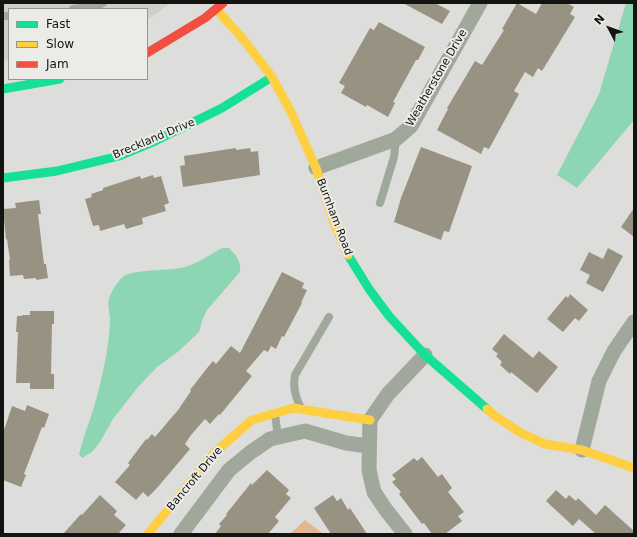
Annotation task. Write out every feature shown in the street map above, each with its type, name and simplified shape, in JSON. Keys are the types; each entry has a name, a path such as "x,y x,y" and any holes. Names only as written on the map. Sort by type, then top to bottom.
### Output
{"street":[{"path":"148,52 206,18 223,3"},
{"name":"Weatherstone Drive","path":"316,168 396,139 411,126 480,3"},
{"name":"Burnham Road","path":"216,9 244,39 272,77 292,112 316,168 334,223 351,261 389,316 424,355 495,416 521,433 545,444 582,450 634,468"},
{"name":"Breckland Drive","path":"3,178 57,171 118,156 156,141 222,108 272,77"},
{"path":"3,89 54,80"},
{"path":"582,450 599,381 614,351 634,322"},
{"path":"405,534 390,516 374,492 369,470 370,420 388,394 424,355"},
{"name":"Bancroft Drive","path":"181,534 195,496 214,453 252,420 293,408 370,420"},
{"name":"Bancroft Drive","path":"148,534 270,439 305,431 346,443 369,446"}],"lane":[{"path":"81,8 97,6 103,3"},
{"path":"380,203 394,157 396,139"},
{"path":"301,409 295,395 293,384 295,375 329,317"},
{"path":"275,413 278,437"}],"shaded area":[{"path":"3,3 171,3 148,19 148,8 8,8 8,59 3,60"},
{"path":"626,3 634,3 634,120 577,188 557,175 599,94"},
{"path":"222,248 229,248 236,256 240,265 240,272 207,310 199,332 179,351 157,367 138,387 113,419 100,442 92,452 82,458 79,454 94,407 105,364 110,320 108,301 115,286 124,276 129,274 143,271 187,267"},
{"path":"305,520 321,532 322,534 290,534"}],"building":[{"path":"403,3 435,3 450,11 442,24"},
{"path":"517,3 536,14 542,3 567,3 574,7 570,14 575,17 542,71 538,68 533,77 525,72 514,91 519,94 489,149 484,147 481,154 437,130 448,109 447,108 475,61 482,65 504,30 502,29"},
{"path":"379,22 425,47 418,60 416,60 393,102 395,103 388,117 341,93 345,86 339,83 370,28 374,30"},
{"path":"421,147 472,166 449,232 444,231 441,240 394,222 401,198"},
{"path":"236,148 236,150 250,148 251,152 258,151 260,175 183,187 180,166 185,165 184,156"},
{"path":"153,175 154,178 161,176 169,203 164,205 166,211 142,218 143,224 126,229 124,224 100,231 99,225 93,226 85,199 92,197 91,194 103,190 103,188 140,176 141,179"},
{"path":"39,200 41,214 38,214 44,264 46,264 48,278 36,280 36,278 24,279 23,275 10,276 10,260 7,239 6,240 3,209 16,208 15,203"},
{"path":"634,208 634,237 621,227"},
{"path":"608,248 623,256 603,292 586,283 590,275 580,270 589,252 603,259"},
{"path":"282,272 304,283 302,288 307,290 302,303 284,337 282,336 276,349 271,346 268,352 264,350 246,371 252,376 220,415 219,414 210,424 205,419 191,435 185,444 190,449 157,488 148,497 143,492 136,500 115,482 130,465 128,463 146,439 147,440 152,434 155,437 178,410 191,391 190,390 213,361 216,364 231,346 240,353"},
{"path":"570,294 588,310 579,321 575,318 563,332 547,319 566,296 568,298"},
{"path":"30,311 54,311 54,324 52,324 51,374 54,374 54,389 30,389 30,383 16,383 18,332 16,332 17,316 30,315"},
{"path":"504,334 533,358 539,351 558,367 537,393 500,365 502,362 496,356 498,354 492,349"},
{"path":"27,405 49,414 44,428 42,427 24,474 26,475 21,487 3,480 3,433 12,406 25,411"},
{"path":"422,457 438,477 442,474 452,488 448,492 464,512 458,516 462,521 445,534 432,534 424,523 422,524 399,494 401,492 392,482 396,479 392,475 414,458 417,461"},
{"path":"267,470 289,490 286,494 291,498 275,517 279,521 268,534 215,534 221,526 219,524 227,515 226,514 251,483 252,485"},
{"path":"556,490 566,499 569,495 576,501 578,498 596,515 605,505 634,531 634,534 596,534 579,519 573,526 546,501"},
{"path":"100,495 117,511 114,515 126,525 118,534 63,534 81,514 82,515"},
{"path":"333,495 337,501 341,498 348,510 350,508 367,534 331,534 314,508"}],"traffic: fast":[{"path":"3,178 57,171 119,156 155,141 222,108 272,77"},
{"path":"3,89 54,80"},
{"path":"348,255 369,289 389,316 425,355 487,409"}],"traffic: slow":[{"path":"216,9 243,39 272,77 291,112 316,168 334,223 348,255"},
{"path":"148,534 214,453 252,420 293,408 370,420"},
{"path":"487,409 521,433 545,444 582,450 634,468"}],"traffic: jam":[{"path":"148,52 205,18 223,3"}]}
